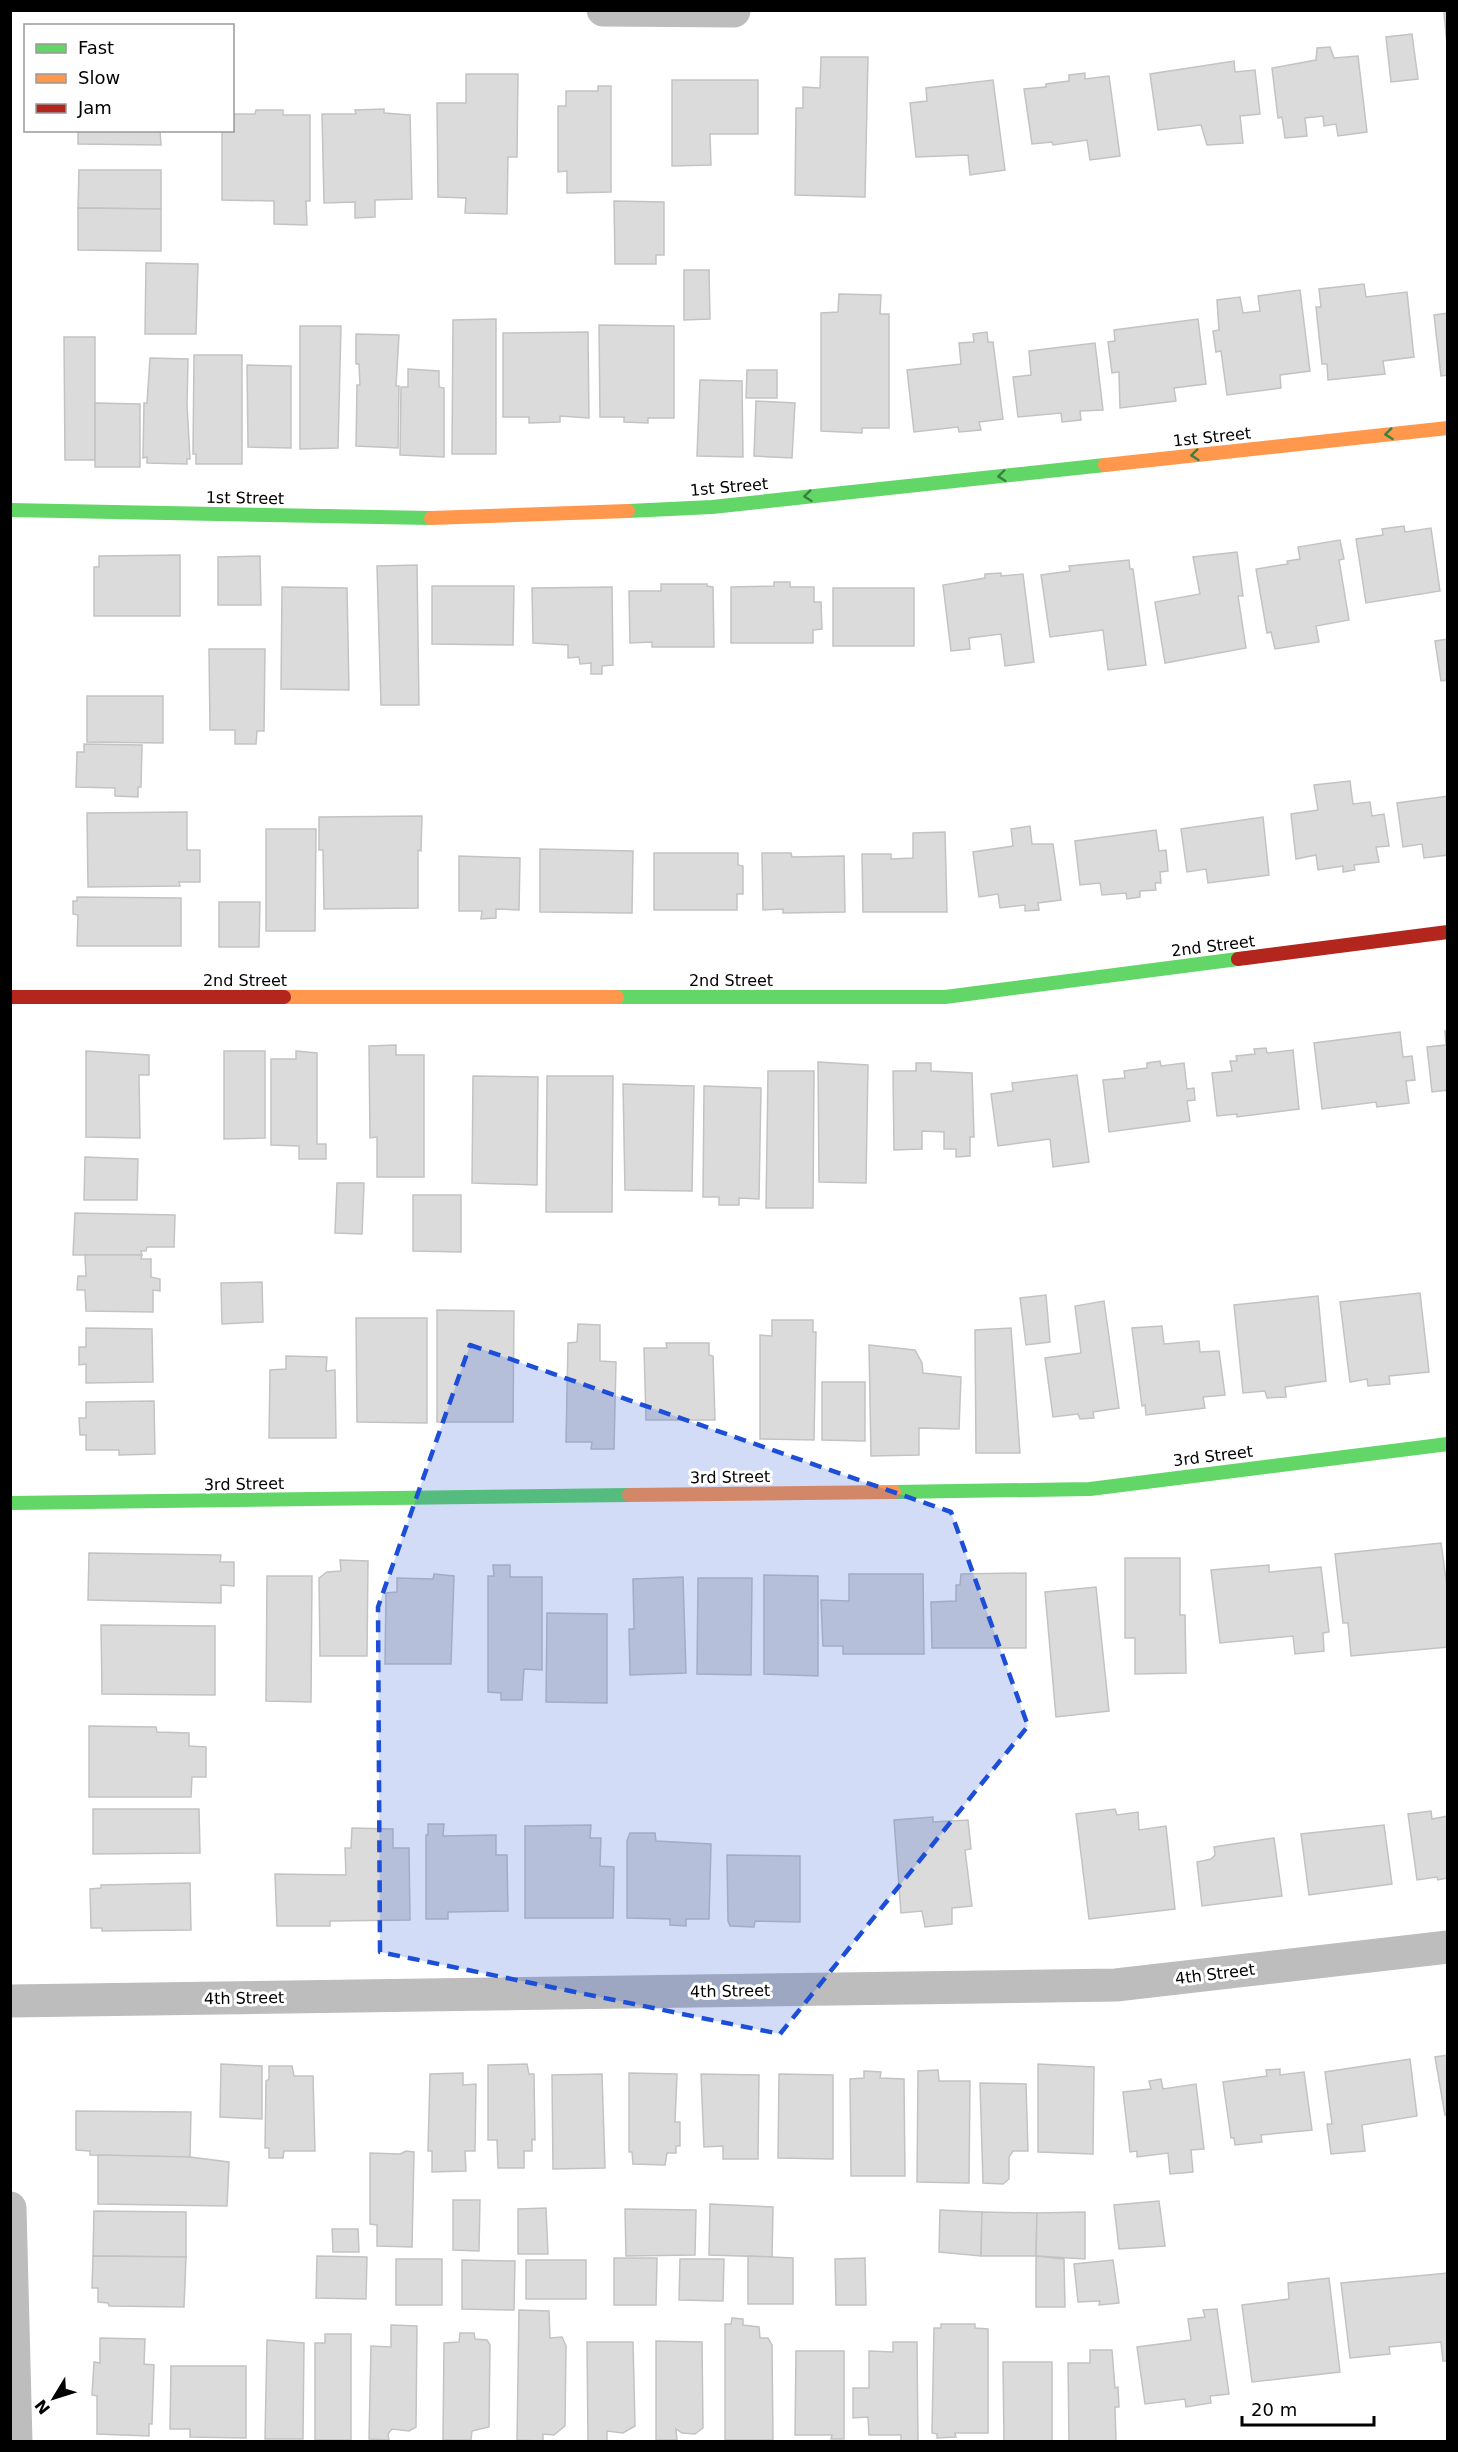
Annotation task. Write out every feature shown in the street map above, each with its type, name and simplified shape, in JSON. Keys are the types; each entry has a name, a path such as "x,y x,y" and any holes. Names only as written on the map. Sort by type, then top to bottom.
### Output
{"street":[{"path":"603,10 734,10"},
{"name":"1st Street","path":"10,510 453,518 712,507 1448,428"},
{"name":"2nd Street","path":"10,997 945,997 1448,932"},
{"name":"3rd Street","path":"10,1503 1090,1488 1448,1444"},
{"name":"4th Street","path":"10,2001 1116,1985 1448,1947"},
{"path":"10,2208 16,2442"}],"highlighted area":[{"path":"470,1345 951,1512 1028,1726 780,2034 380,1952 378,1607"}],"building":[{"path":"1444,13 1448,13 1448,44 1447,44"},
{"path":"1412,34 1418,79 1391,82 1386,37"},
{"path":"1330,47 1334,58 1358,56 1367,132 1338,136 1336,124 1324,126 1323,116 1305,118 1307,136 1285,138 1282,117 1278,118 1272,68 1316,60 1317,48"},
{"path":"821,57 868,57 865,197 795,195 796,108 803,108 803,87 820,88"},
{"path":"1234,61 1235,72 1255,70 1260,114 1240,116 1243,143 1207,145 1201,125 1158,130 1150,74"},
{"path":"1085,73 1085,79 1109,76 1120,156 1090,160 1087,140 1053,145 1052,142 1032,144 1024,89 1046,87 1046,84 1069,81 1069,75"},
{"path":"466,74 518,74 517,157 508,157 507,214 465,213 466,198 438,197 437,103 466,103"},
{"path":"672,80 758,80 758,134 710,134 711,165 672,166"},
{"path":"993,80 1005,170 970,175 968,155 916,157 910,103 927,101 926,88"},
{"path":"598,86 611,86 611,192 567,193 567,171 558,172 558,106 566,106 566,91 598,91"},
{"path":"384,109 384,113 410,115 412,199 375,200 375,217 355,218 355,202 324,203 322,114 356,114 355,110"},
{"path":"256,110 283,110 283,115 310,115 310,201 306,201 307,225 274,224 274,201 222,200 222,132 234,132 234,114 255,114"},
{"path":"78,132 160,132 161,145 78,144"},
{"path":"79,170 161,170 161,209 78,208"},
{"path":"614,201 664,202 664,255 656,255 656,264 615,264"},
{"path":"78,208 161,209 161,251 78,250"},
{"path":"146,263 198,264 196,334 145,334"},
{"path":"684,270 709,270 710,319 684,320"},
{"path":"1364,284 1366,297 1407,292 1414,357 1383,361 1385,374 1328,380 1327,364 1322,364 1316,307 1321,307 1319,289"},
{"path":"1300,290 1310,371 1280,375 1281,388 1227,395 1221,351 1216,352 1213,331 1219,330 1217,300 1240,297 1243,313 1260,311 1258,296"},
{"path":"839,294 881,295 880,314 889,314 889,428 862,428 862,433 821,431 821,313 838,312"},
{"path":"1448,313 1448,375 1441,376 1434,315"},
{"path":"496,319 496,454 452,454 453,320"},
{"path":"1198,319 1206,384 1174,388 1176,401 1120,408 1119,372 1112,373 1108,342 1115,341 1114,330"},
{"path":"599,325 674,326 674,418 648,418 648,423 624,422 624,417 600,417"},
{"path":"300,326 341,326 338,448 300,449"},
{"path":"588,332 589,418 560,416 560,422 529,423 529,417 503,417 503,333"},
{"path":"987,332 988,342 993,342 1003,419 979,422 981,430 959,432 958,427 914,432 907,370 961,364 959,343 974,342 973,334"},
{"path":"356,334 399,335 396,386 399,386 398,448 356,446 357,385 360,385 359,364 356,364"},
{"path":"64,337 95,337 95,460 65,460"},
{"path":"1095,343 1103,410 1080,411 1081,420 1062,422 1061,413 1018,417 1013,377 1031,375 1029,351"},
{"path":"194,355 242,355 242,464 196,464 196,454 193,454"},
{"path":"150,358 188,359 187,404 190,459 187,459 187,464 147,463 147,457 143,458 144,403 147,403"},
{"path":"247,365 291,366 291,448 248,447"},
{"path":"408,369 439,371 439,387 444,388 444,457 400,455 401,387 408,387"},
{"path":"747,370 777,370 777,398 746,398"},
{"path":"700,380 742,381 743,457 697,456"},
{"path":"756,401 795,403 792,458 754,456"},
{"path":"95,403 140,404 140,467 95,467"},
{"path":"1404,526 1405,532 1431,528 1440,591 1366,603 1356,539 1383,535 1382,529"},
{"path":"1340,540 1344,559 1339,560 1349,620 1316,626 1319,642 1275,649 1271,632 1267,633 1256,569 1288,564 1287,561 1300,559 1298,547"},
{"path":"1237,552 1243,596 1238,596 1246,648 1165,663 1155,602 1200,594 1193,557"},
{"path":"180,555 180,616 94,616 94,567 99,567 99,556"},
{"path":"260,556 261,605 218,605 218,557"},
{"path":"1129,560 1130,569 1133,569 1146,665 1108,670 1103,630 1050,637 1041,575 1070,571 1069,566"},
{"path":"417,565 419,705 381,705 377,566"},
{"path":"1001,573 1001,576 1023,574 1034,662 1005,666 1001,634 969,638 970,649 951,651 943,585 985,578 985,574"},
{"path":"774,582 790,582 790,587 814,587 814,602 821,602 822,629 813,630 813,643 731,643 731,587 774,586"},
{"path":"661,584 707,584 713,587 714,647 652,647 652,642 630,643 629,591 661,591"},
{"path":"432,586 514,586 513,645 432,644"},
{"path":"282,587 347,588 349,690 281,689"},
{"path":"612,587 613,665 602,666 602,674 591,674 591,663 580,664 579,657 568,658 568,645 533,643 532,588"},
{"path":"833,588 914,588 914,646 833,646"},
{"path":"1448,639 1448,680 1441,681 1435,641"},
{"path":"209,649 265,649 264,731 257,731 256,744 235,744 235,730 210,730"},
{"path":"87,696 163,696 163,743 87,742"},
{"path":"84,744 142,745 141,787 138,787 138,797 115,796 115,788 76,787 77,752 84,752"},
{"path":"1350,781 1353,804 1370,802 1372,816 1384,814 1389,846 1376,847 1379,862 1354,865 1355,870 1343,872 1343,866 1318,870 1316,855 1296,859 1291,814 1318,810 1314,785"},
{"path":"1448,796 1448,855 1424,858 1422,844 1403,847 1397,803"},
{"path":"187,812 187,850 200,850 200,882 179,882 180,886 88,887 87,813"},
{"path":"422,816 421,851 418,850 418,908 324,909 323,850 319,850 319,817"},
{"path":"1263,817 1269,875 1208,883 1206,869 1187,872 1181,829"},
{"path":"1030,826 1032,844 1053,844 1061,900 1038,903 1039,910 1025,911 1025,905 1000,908 998,894 979,897 973,852 1013,846 1011,829"},
{"path":"266,829 316,829 315,931 266,931"},
{"path":"1156,830 1159,851 1166,850 1168,871 1160,872 1161,883 1155,883 1156,890 1140,891 1140,897 1127,899 1126,893 1102,895 1100,883 1080,885 1075,841"},
{"path":"945,832 947,912 863,912 862,854 891,854 891,859 913,858 913,833"},
{"path":"540,849 633,851 632,913 540,912"},
{"path":"654,853 738,853 738,865 743,866 743,894 737,894 737,910 654,910"},
{"path":"762,853 791,853 792,857 844,856 845,912 783,913 783,909 763,910"},
{"path":"459,856 520,858 519,910 496,909 496,918 481,919 482,911 459,911"},
{"path":"77,897 181,898 181,946 77,946 78,915 73,914 73,901 77,901"},
{"path":"219,902 260,902 259,947 219,947"},
{"path":"1445,1031 1448,1031 1448,1090 1432,1092 1427,1047 1446,1045"},
{"path":"1400,1032 1403,1057 1412,1056 1415,1080 1406,1081 1409,1103 1377,1107 1376,1102 1322,1109 1314,1043"},
{"path":"396,1045 396,1055 424,1055 424,1177 377,1177 377,1137 370,1138 369,1046"},
{"path":"1266,1048 1267,1053 1293,1050 1299,1109 1237,1117 1237,1114 1217,1116 1212,1073 1232,1071 1230,1061 1237,1061 1236,1056 1255,1054 1254,1049"},
{"path":"86,1051 149,1055 149,1075 139,1075 140,1138 86,1137"},
{"path":"224,1051 265,1051 265,1138 224,1139"},
{"path":"296,1051 317,1053 317,1144 326,1144 326,1159 299,1159 299,1146 271,1145 271,1059 296,1059"},
{"path":"1160,1061 1161,1066 1184,1063 1187,1089 1194,1088 1195,1100 1187,1101 1190,1121 1109,1132 1103,1080 1125,1078 1124,1071 1147,1068 1147,1063"},
{"path":"818,1062 868,1065 866,1183 819,1182"},
{"path":"916,1063 931,1063 931,1071 972,1073 974,1137 970,1137 970,1156 956,1157 956,1149 944,1149 944,1132 922,1131 922,1149 894,1150 893,1071 916,1071"},
{"path":"768,1071 814,1071 813,1208 766,1208"},
{"path":"1077,1075 1089,1162 1053,1167 1050,1139 998,1146 991,1094 1013,1091 1012,1083"},
{"path":"473,1076 538,1077 537,1185 472,1183"},
{"path":"547,1076 613,1076 612,1212 546,1212"},
{"path":"623,1084 694,1086 692,1191 625,1190"},
{"path":"704,1086 761,1088 759,1199 739,1198 739,1205 719,1205 719,1197 703,1197"},
{"path":"85,1157 138,1159 137,1200 84,1200"},
{"path":"337,1183 364,1183 362,1234 335,1233"},
{"path":"413,1195 461,1195 461,1252 413,1251"},
{"path":"75,1213 175,1215 174,1247 147,1247 146,1251 141,1251 142,1255 73,1255"},
{"path":"85,1255 142,1255 141,1259 151,1259 151,1277 160,1279 160,1291 153,1290 153,1312 86,1311 85,1290 77,1290 78,1276 86,1276"},
{"path":"262,1282 263,1322 222,1324 221,1283"},
{"path":"1420,1293 1429,1372 1389,1376 1390,1384 1368,1386 1367,1379 1350,1382 1340,1302"},
{"path":"1046,1295 1050,1342 1026,1345 1020,1298"},
{"path":"1318,1296 1326,1381 1285,1387 1286,1397 1267,1398 1265,1391 1243,1393 1234,1305"},
{"path":"1104,1301 1119,1408 1093,1412 1094,1418 1080,1419 1078,1414 1053,1417 1045,1358 1081,1353 1075,1306"},
{"path":"437,1310 514,1311 513,1422 437,1422"},
{"path":"356,1318 427,1318 427,1423 357,1422"},
{"path":"772,1320 813,1320 813,1332 816,1332 814,1440 760,1439 760,1335 772,1336"},
{"path":"578,1324 600,1325 600,1361 616,1362 614,1449 591,1449 592,1442 566,1442 568,1343 577,1342"},
{"path":"1162,1326 1164,1344 1199,1341 1200,1352 1219,1351 1225,1395 1203,1397 1205,1408 1146,1415 1145,1405 1142,1406 1132,1328"},
{"path":"86,1328 152,1329 153,1382 86,1383 86,1364 79,1365 79,1347 86,1347"},
{"path":"1011,1328 1020,1453 976,1453 975,1330"},
{"path":"666,1343 709,1343 709,1355 713,1356 715,1420 646,1420 644,1348 667,1348"},
{"path":"869,1345 915,1350 922,1363 923,1373 961,1377 959,1429 919,1428 919,1455 871,1456"},
{"path":"286,1356 327,1357 326,1371 335,1370 336,1438 269,1438 270,1370 286,1369"},
{"path":"822,1382 865,1382 865,1441 822,1440"},
{"path":"154,1401 155,1454 119,1455 119,1450 86,1450 86,1435 80,1435 79,1418 86,1418 86,1402"},
{"path":"1441,1543 1448,1594 1448,1647 1351,1656 1348,1623 1343,1623 1335,1554"},
{"path":"89,1553 221,1555 220,1562 234,1562 234,1586 221,1585 221,1603 88,1600"},
{"path":"1125,1558 1180,1558 1180,1615 1185,1615 1186,1673 1135,1674 1135,1638 1125,1638"},
{"path":"340,1560 368,1561 367,1656 320,1656 319,1578 327,1572 341,1571"},
{"path":"493,1565 510,1565 510,1577 542,1577 542,1670 524,1669 522,1700 501,1700 501,1693 488,1692 488,1576 494,1576"},
{"path":"1269,1565 1269,1572 1321,1567 1329,1632 1323,1633 1324,1651 1295,1654 1293,1636 1220,1643 1211,1570"},
{"path":"1026,1573 1026,1648 932,1648 931,1602 956,1601 956,1585 960,1585 961,1574"},
{"path":"434,1574 454,1576 451,1664 385,1664 386,1593 397,1592 397,1578 433,1579"},
{"path":"849,1574 923,1574 924,1654 843,1654 843,1646 823,1646 821,1600 849,1601"},
{"path":"764,1575 818,1576 818,1676 764,1674"},
{"path":"267,1576 312,1576 311,1702 266,1701"},
{"path":"683,1577 686,1673 630,1675 629,1629 634,1629 633,1579"},
{"path":"698,1578 752,1578 751,1675 697,1674"},
{"path":"1096,1587 1109,1711 1056,1717 1045,1592"},
{"path":"547,1613 607,1614 607,1703 546,1702"},
{"path":"101,1625 215,1626 215,1695 102,1694"},
{"path":"89,1726 156,1727 157,1732 189,1733 189,1746 206,1747 206,1777 192,1777 191,1797 89,1797"},
{"path":"93,1809 199,1809 200,1853 93,1854"},
{"path":"1115,1809 1117,1815 1138,1812 1139,1830 1166,1826 1175,1909 1089,1919 1076,1814"},
{"path":"1431,1811 1432,1819 1448,1816 1448,1878 1417,1880 1408,1814"},
{"path":"933,1817 933,1822 968,1820 971,1849 965,1850 972,1906 952,1908 952,1924 925,1927 922,1911 901,1913 894,1820"},
{"path":"428,1824 444,1824 443,1836 496,1835 496,1855 507,1855 508,1911 448,1912 448,1919 426,1919"},
{"path":"591,1825 590,1838 601,1838 600,1866 614,1867 613,1918 525,1918 525,1826"},
{"path":"1384,1825 1392,1884 1309,1895 1301,1834"},
{"path":"352,1828 393,1829 393,1848 409,1848 410,1920 330,1921 330,1926 277,1926 275,1874 346,1875 345,1848 351,1848"},
{"path":"630,1833 655,1833 656,1841 711,1844 709,1919 686,1919 686,1926 670,1925 670,1919 627,1918 627,1841"},
{"path":"1274,1838 1282,1896 1202,1906 1197,1862 1211,1859 1215,1855 1214,1847"},
{"path":"727,1855 800,1856 800,1922 755,1921 754,1927 730,1926"},
{"path":"190,1883 191,1930 102,1931 102,1928 91,1928 90,1889 101,1888 101,1885"},
{"path":"1448,2055 1448,2114 1445,2115 1435,2057"},
{"path":"1410,2059 1417,2116 1362,2125 1365,2151 1331,2154 1327,2124 1332,2124 1325,2072"},
{"path":"221,2064 262,2066 262,2119 220,2117"},
{"path":"527,2064 529,2074 534,2074 535,2140 532,2139 532,2151 524,2151 524,2168 498,2168 497,2140 488,2140 488,2065"},
{"path":"1038,2064 1094,2067 1093,2154 1038,2152"},
{"path":"269,2066 292,2066 294,2076 313,2076 315,2151 284,2151 283,2158 269,2158 269,2148 265,2148 266,2081 269,2079"},
{"path":"1280,2069 1280,2075 1304,2072 1312,2130 1261,2135 1262,2142 1235,2145 1234,2138 1231,2138 1223,2082 1267,2076 1266,2070"},
{"path":"938,2070 939,2081 970,2081 969,2183 917,2182 918,2071"},
{"path":"864,2071 881,2072 880,2078 904,2079 905,2176 851,2176 850,2079 864,2078"},
{"path":"463,2073 463,2085 476,2084 475,2151 465,2151 466,2171 432,2172 432,2151 428,2151 430,2074"},
{"path":"629,2073 677,2074 675,2122 680,2122 680,2146 676,2146 676,2153 667,2153 665,2165 633,2164 632,2152 629,2152"},
{"path":"602,2074 605,2168 553,2169 552,2075"},
{"path":"701,2074 759,2075 758,2159 723,2159 723,2146 704,2147"},
{"path":"779,2074 833,2075 833,2159 778,2158"},
{"path":"1161,2079 1163,2089 1196,2084 1204,2149 1191,2150 1193,2172 1170,2174 1168,2153 1137,2157 1137,2151 1130,2152 1123,2092 1151,2089 1149,2081"},
{"path":"980,2083 1026,2084 1028,2151 1013,2151 1009,2157 1009,2179 1003,2184 983,2183"},
{"path":"76,2111 191,2112 190,2157 90,2155 90,2151 76,2150"},
{"path":"406,2151 414,2152 412,2247 377,2246 377,2225 370,2224 370,2153 400,2154"},
{"path":"98,2155 190,2157 229,2162 227,2206 98,2204"},
{"path":"453,2200 480,2200 479,2251 453,2250"},
{"path":"1159,2201 1165,2246 1119,2249 1114,2205"},
{"path":"710,2204 773,2207 772,2257 709,2255"},
{"path":"546,2208 548,2254 518,2254 518,2209"},
{"path":"625,2209 696,2210 695,2255 626,2256"},
{"path":"940,2210 982,2212 981,2256 939,2252"},
{"path":"94,2211 186,2212 186,2257 93,2256"},
{"path":"982,2212 1037,2213 1036,2256 981,2256"},
{"path":"1085,2212 1085,2259 1036,2256 1037,2213"},
{"path":"332,2229 358,2229 359,2252 333,2252"},
{"path":"93,2256 186,2257 184,2307 109,2306 108,2303 98,2302 98,2288 92,2288"},
{"path":"317,2256 367,2257 366,2299 316,2298"},
{"path":"748,2256 793,2258 793,2304 748,2304"},
{"path":"1036,2256 1064,2259 1065,2307 1036,2307"},
{"path":"614,2258 657,2258 656,2305 614,2305"},
{"path":"865,2258 866,2305 836,2305 835,2259"},
{"path":"396,2259 442,2259 442,2305 396,2305"},
{"path":"680,2259 724,2259 723,2301 679,2300"},
{"path":"462,2260 515,2261 514,2310 462,2309"},
{"path":"526,2260 586,2260 586,2299 526,2299"},
{"path":"1113,2260 1119,2303 1099,2305 1100,2301 1078,2302 1074,2264"},
{"path":"1448,2273 1448,2361 1443,2361 1441,2342 1389,2347 1390,2354 1350,2358 1341,2283"},
{"path":"1329,2278 1340,2372 1252,2382 1242,2305 1289,2299 1288,2283"},
{"path":"1217,2309 1229,2394 1210,2396 1211,2403 1186,2407 1185,2399 1145,2404 1137,2347 1191,2340 1188,2319 1205,2317 1203,2310"},
{"path":"519,2310 549,2311 550,2338 562,2337 566,2346 565,2426 554,2435 543,2434 543,2441 517,2440"},
{"path":"732,2318 743,2319 743,2325 759,2327 760,2338 768,2338 772,2345 773,2440 725,2440 725,2324 731,2324"},
{"path":"941,2324 975,2324 975,2328 988,2329 988,2433 955,2433 956,2437 937,2438 937,2434 932,2433 934,2328 941,2328"},
{"path":"391,2325 417,2326 416,2427 409,2431 392,2429 388,2434 389,2440 369,2439 371,2346 391,2347"},
{"path":"460,2333 474,2333 475,2339 487,2340 490,2345 489,2427 472,2431 471,2440 443,2440 444,2343 459,2342"},
{"path":"325,2334 351,2334 351,2440 315,2440 315,2343 325,2343"},
{"path":"100,2338 145,2339 144,2364 154,2365 152,2424 149,2424 149,2436 97,2434 97,2396 92,2395 94,2362 100,2363"},
{"path":"267,2340 304,2343 303,2439 265,2439"},
{"path":"656,2341 702,2342 703,2428 695,2434 682,2433 676,2429 677,2440 656,2440"},
{"path":"587,2342 633,2342 635,2426 623,2433 607,2431 607,2441 588,2441"},
{"path":"893,2342 917,2342 918,2442 901,2442 901,2435 869,2435 868,2417 853,2418 853,2388 869,2388 869,2351 893,2352"},
{"path":"1090,2350 1112,2350 1119,2407 1115,2407 1116,2442 1069,2442 1068,2363 1090,2363"},
{"path":"796,2351 844,2351 844,2439 831,2439 832,2435 795,2435"},
{"path":"1003,2362 1052,2362 1052,2442 1004,2442"},
{"path":"171,2366 246,2366 246,2438 190,2437 190,2429 170,2429"}],"traffic: fast":[{"path":"628,511 712,507 1105,465"},
{"path":"10,510 431,518"},
{"path":"617,997 945,997 1238,959"},
{"path":"894,1492 1090,1489 1448,1444"},
{"path":"10,1503 629,1495"}],"traffic: slow":[{"path":"1105,465 1448,428"},
{"path":"431,518 628,511"},
{"path":"284,997 617,997"},
{"path":"629,1495 894,1492"}],"traffic: jam":[{"path":"1238,959 1448,932"},
{"path":"10,997 284,997"}]}
